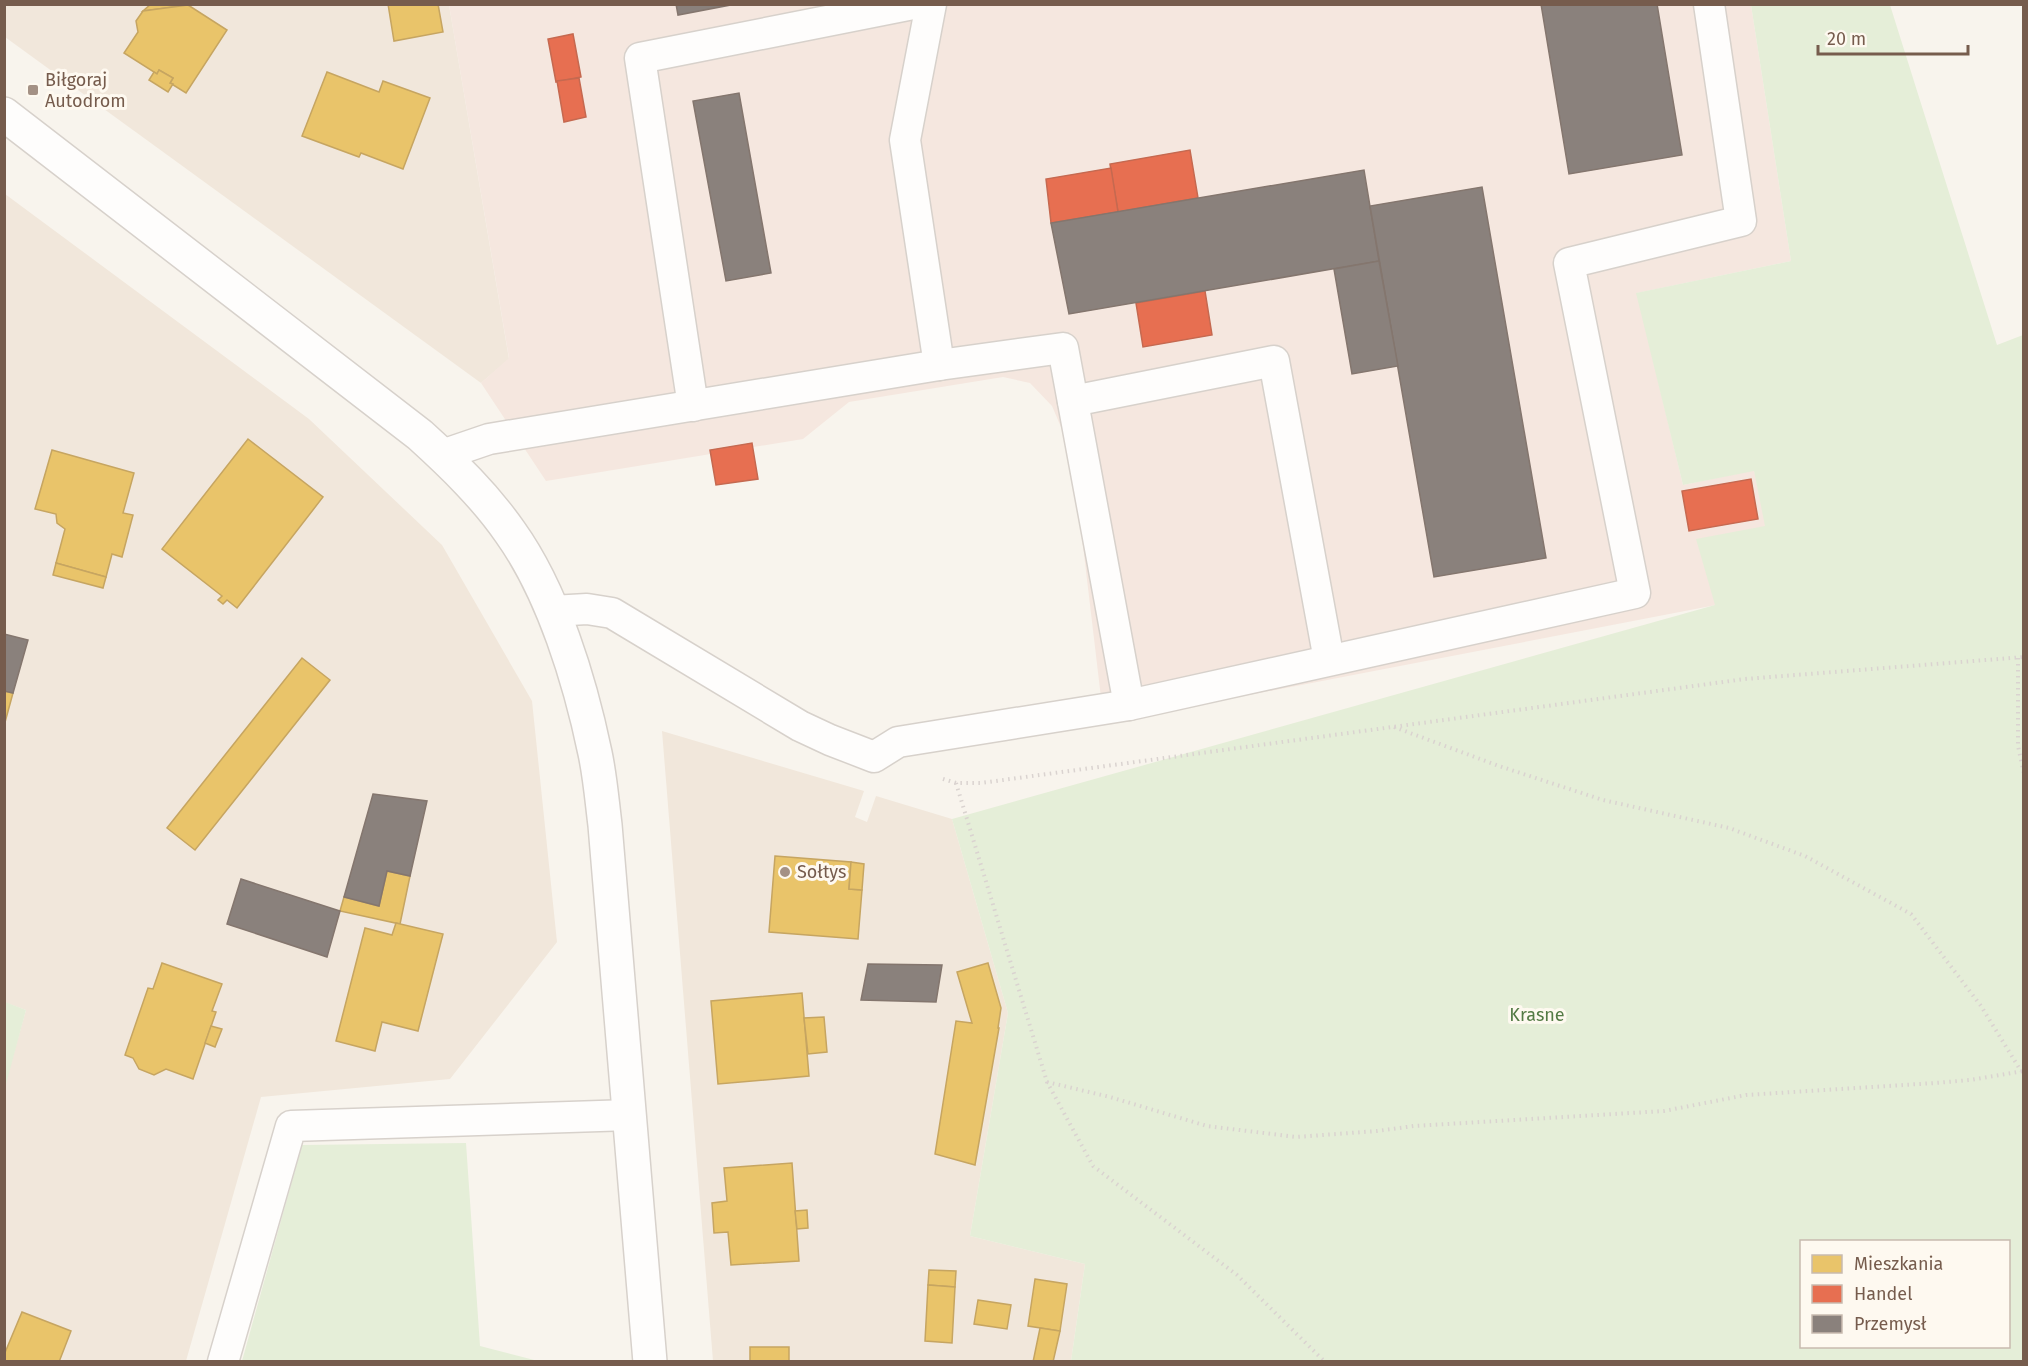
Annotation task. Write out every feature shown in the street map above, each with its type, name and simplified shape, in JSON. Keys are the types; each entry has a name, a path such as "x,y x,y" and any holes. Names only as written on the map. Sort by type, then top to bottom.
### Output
{"street":[{"path":"4,114 414,430 442,455 494,511 512,534 533,572 552,611 571,662 595,754 605,825 650,1362"}],"lane":[{"path":"693,406 640,58 913,4"},
{"path":"932,4 905,140 939,365"},
{"path":"552,611 587,609 612,613 800,726 874,757 898,742 1130,705 1635,593 1569,263 1741,221 1709,4"},
{"path":"442,455 489,439 939,365 1063,348 1130,705"},
{"path":"1073,401 1274,361 1329,660"},
{"path":"223,1362 291,1126 630,1115"}],"path":[{"path":"981,783 1745,679 2021,658 2018,746 2024,774"},
{"path":"1047,1082 1110,1097 1207,1126 1296,1137 1414,1126 1664,1111 1746,1095 1970,1080 2022,1071 1981,1006 1911,914 1882,898 1805,856 1729,828 1603,800 1498,766 1393,727"},
{"path":"956,783 1047,1082 1093,1166 1237,1275 1325,1362"}],"shaded area":[{"path":"5,5 449,5 509,359 481,383 5,37"},
{"path":"449,5 1751,5 1791,261 1637,293 1683,485 1754,470 1766,526 1716,605 1104,723 1072,453 1052,406 1030,383 1003,377 849,402 803,439 546,481 481,383 509,358"},
{"path":"5,194 309,419 442,545 532,701 557,942 450,1079 261,1097 186,1361 5,1361 4,1088 26,1010 4,1002"},
{"path":"662,731 864,791 855,817 867,822 876,796 952,819 1008,1013 970,1236 1085,1264 1071,1361 713,1361"}],"green space":[{"name":"Krasne","path":"1751,5 1890,5 1997,345 2023,335 2023,1361 1071,1361 1085,1264 970,1236 1008,1013 952,819 1715,605 1696,539 1765,526 1754,471 1683,485 1636,293 1791,261"},
{"path":"4,1002 26,1010 5,1088"},
{"path":"466,1143 480,1346 538,1361 242,1361 302,1145"}],"building: Mieszkania":[{"path":"151,4 187,4 188,5 143,11"},
{"path":"388,4 438,4 443,32 394,41"},
{"path":"188,5 227,30 186,93 170,83 173,78 159,70 157,74 124,53 138,32 136,21 143,11"},
{"path":"159,70 173,78 170,83 173,84 168,92 149,80 154,72 157,74"},
{"path":"327,72 379,92 383,81 430,98 403,169 361,153 359,157 302,136"},
{"path":"248,439 323,497 237,608 227,600 223,604 218,600 222,596 162,549"},
{"path":"52,450 134,473 123,513 133,515 122,557 112,554 106,577 56,563 65,529 57,523 56,514 35,509"},
{"path":"56,563 106,577 103,588 53,575"},
{"path":"302,658 330,680 195,850 167,828"},
{"path":"4,691 13,693 4,726"},
{"path":"775,856 851,862 849,889 862,890 858,939 769,932"},
{"path":"851,862 864,864 862,890 849,889"},
{"path":"387,871 410,876 400,924 340,911 344,897 379,906"},
{"path":"396,923 443,934 418,1031 382,1022 375,1051 336,1041 365,928 392,935"},
{"path":"162,963 222,984 212,1011 216,1012 193,1079 166,1069 154,1075 139,1069 133,1058 125,1055 148,988 153,989"},
{"path":"988,963 1001,1008 975,1165 935,1154 956,1021 972,1023 957,972"},
{"path":"802,993 809,1076 718,1084 711,1001"},
{"path":"824,1017 827,1052 808,1054 804,1018"},
{"path":"211,1026 222,1029 215,1047 205,1043"},
{"path":"792,1163 799,1261 731,1265 728,1232 714,1233 712,1203 727,1201 724,1168"},
{"path":"807,1210 808,1228 797,1229 795,1211"},
{"path":"929,1270 956,1271 955,1287 928,1285"},
{"path":"1035,1279 1067,1284 1060,1331 1028,1326"},
{"path":"928,1285 955,1287 952,1343 925,1341"},
{"path":"978,1300 1011,1305 1007,1329 974,1324"},
{"path":"22,1312 71,1331 59,1362 4,1362 4,1355"},
{"path":"1040,1328 1060,1331 1053,1362 1033,1362"},
{"path":"750,1347 789,1347 789,1362 750,1362"}],"building: Handel":[{"path":"573,34 581,77 556,82 548,39"},
{"path":"579,78 586,117 564,122 557,81"},
{"path":"1190,150 1198,198 1118,212 1110,164"},
{"path":"1111,168 1118,212 1051,223 1046,179"},
{"path":"1205,291 1212,335 1143,347 1136,303"},
{"path":"752,443 758,479 716,485 710,450"},
{"path":"1751,479 1758,519 1689,531 1682,491"}],"building: Przemysł":[{"path":"676,4 736,4 678,15"},
{"path":"1541,4 1657,4 1682,155 1569,174"},
{"path":"739,93 771,273 726,281 693,101"},
{"path":"1364,170 1379,261 1069,314 1051,223"},
{"path":"1482,187 1546,558 1434,577 1370,206"},
{"path":"1379,261 1398,366 1352,374 1334,269"},
{"path":"4,634 28,640 13,693 4,691"},
{"path":"373,794 427,801 410,876 387,871 379,906 344,897"},
{"path":"241,879 340,911 327,957 227,924"},
{"path":"868,964 942,965 936,1002 861,1000"}],"place":[{"name":"Biłgoraj Autodrom","path":"33,90"},
{"name":"Sołtys","path":"785,872"}]}
